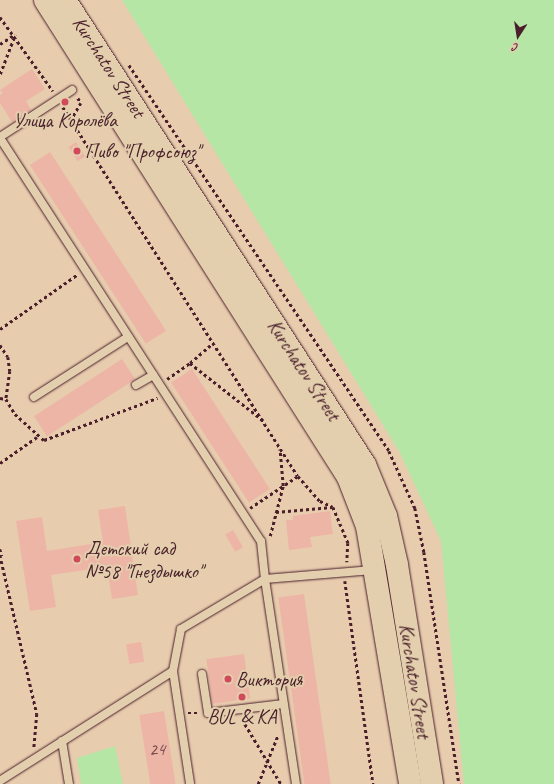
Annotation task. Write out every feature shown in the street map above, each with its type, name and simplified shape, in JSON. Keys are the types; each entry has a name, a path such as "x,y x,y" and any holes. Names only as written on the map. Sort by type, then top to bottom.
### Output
{"main road":[{"name":"Kurchatov Street","path":"45,0 386,516 397,565 432,784"},
{"name":"Kurchatov Street","path":"66,0 356,471 376,570 410,784"}],"lane":[{"path":"72,90 0,137 165,395 261,541 283,704 296,784"},
{"path":"34,397 128,337"},
{"path":"136,385 153,375"},
{"path":"190,784 172,672 181,629 265,579 376,570"},
{"path":"0,781 172,672"},
{"path":"202,674 208,713 283,704"},
{"path":"62,741 69,784"}],"path":[{"path":"0,17 15,35 54,93 72,90 81,103 71,120 213,343 266,423 298,476 320,501 333,507 348,543 345,585 373,784"},
{"path":"0,44 15,35"},
{"path":"0,74 15,35"},
{"path":"0,329 84,269"},
{"path":"159,384 190,363 213,343"},
{"path":"0,345 8,357 10,371 6,399 15,414 37,437 44,440 165,395"},
{"path":"190,363 266,423"},
{"path":"0,398 6,399"},
{"path":"0,463 37,437"},
{"path":"263,562 283,486 280,448"},
{"path":"242,513 298,476"},
{"path":"276,512 333,507"},
{"path":"0,549 37,714 34,759"},
{"path":"237,710 266,763 281,784"},
{"path":"179,713 208,713"},
{"path":"258,784 285,716"}],"green space":[{"path":"122,0 554,0 554,784 464,784 441,541 399,451"},
{"path":"115,746 123,784 81,784 77,758"}],"building":[{"path":"32,69 45,89 26,101 31,110 12,122 0,103 0,95 3,93 0,90"},
{"name":"Пиво \"Профсоюз\"","path":"76,142 85,156 78,161 68,147"},
{"path":"50,152 166,331 146,344 30,165"},
{"path":"122,359 135,379 47,436 34,416"},
{"path":"192,369 270,489 249,503 171,383"},
{"name":"Детский сад №58 \"Гнездышко\"","path":"125,506 138,595 112,599 107,567 51,575 56,607 30,611 16,521 42,517 47,551 103,542 98,510"},
{"path":"330,511 333,534 310,537 312,547 289,550 286,520 293,520 293,516"},
{"path":"233,530 243,547 235,552 225,534"},
{"path":"304,594 331,784 304,784 278,598"},
{"path":"141,642 144,662 129,664 126,644"},
{"name":"Виктория","path":"244,654 250,699 213,704 206,659"},
{"path":"164,711 176,784 150,784 139,715"}],"place":[{"name":"Улица Королёва","path":"65,102"},
{"name":"Пиво \"Профсоюз\"","path":"77,151"},
{"name":"Детский сад №58 \"Гнездышко\"","path":"77,559"},
{"name":"Виктория","path":"228,679"},
{"name":"BUL & KA","path":"242,697"}]}
